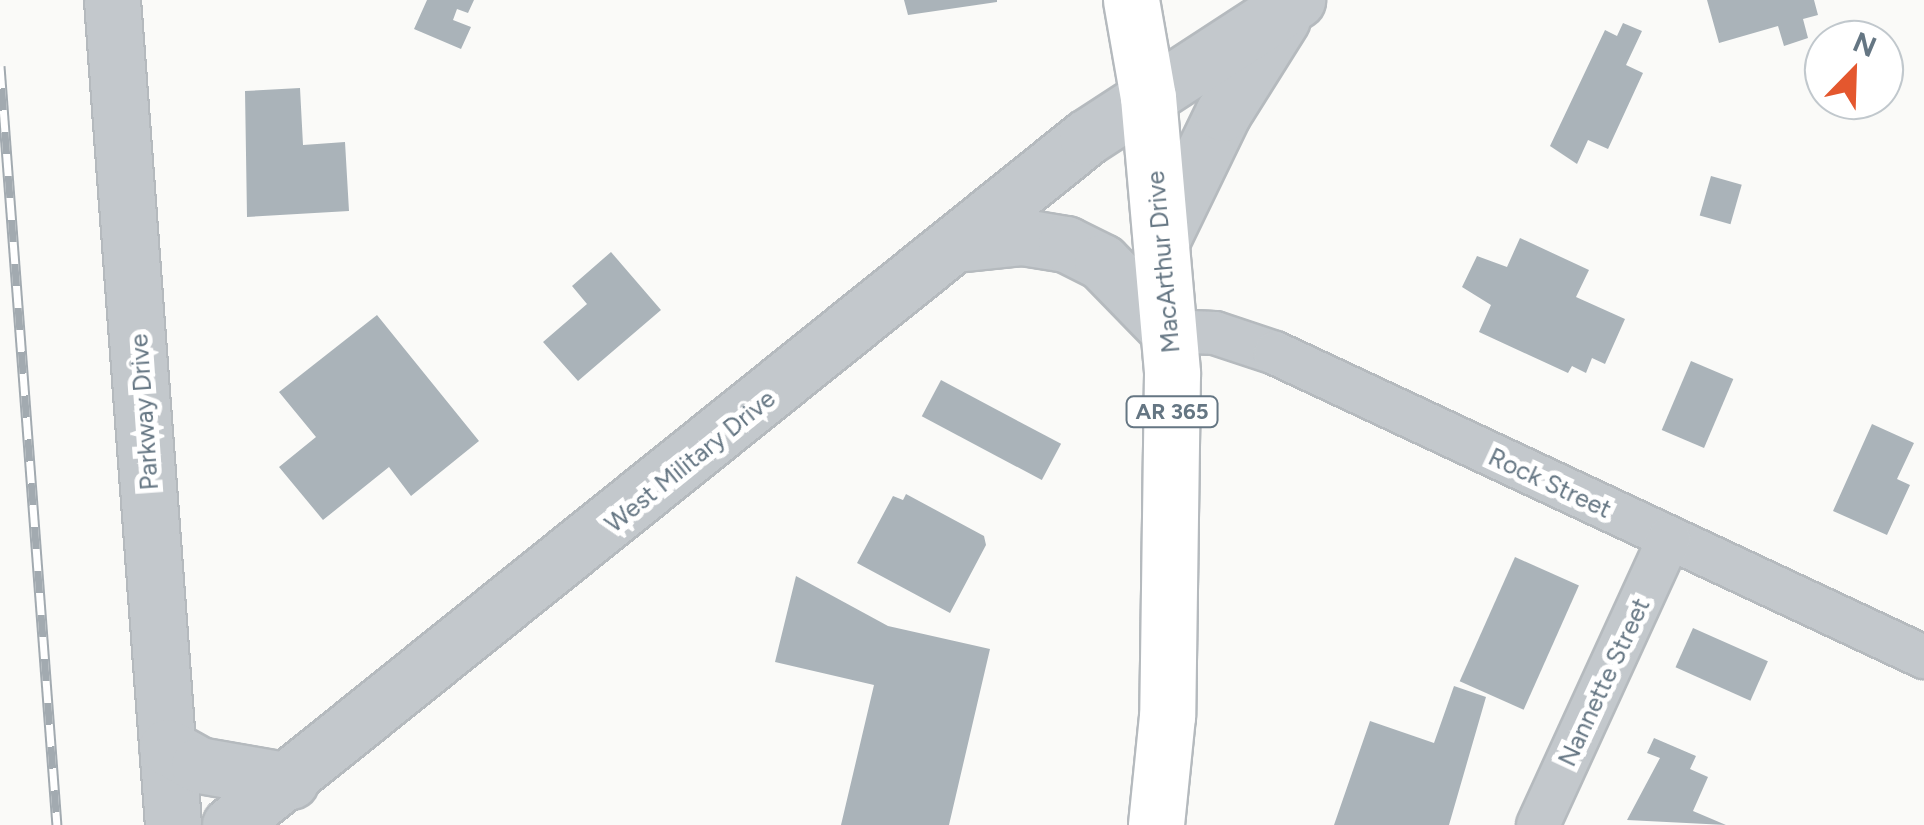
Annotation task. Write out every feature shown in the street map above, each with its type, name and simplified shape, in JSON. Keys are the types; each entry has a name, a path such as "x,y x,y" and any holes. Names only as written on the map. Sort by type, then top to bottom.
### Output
{"main road":[{"name":"MacArthur Drive","path":"1131,0 1148,97 1170,331 1167,716 1156,825"}],"street":[{"name":"Parkway Drive","path":"112,0 173,825"},
{"path":"1162,240 1223,113 1295,2"},
{"name":"West Military Drive","path":"230,825 291,781 956,244 1148,97 1295,2"},
{"path":"956,244 1023,237 1066,244 1102,262 1170,331"},
{"name":"Rock Street","path":"1170,331 1216,333 1275,353 1924,657"},
{"name":"Nannette Street","path":"1538,825 1669,539"},
{"path":"167,747 234,774 291,781"}],"building":[{"path":"427,0 474,0 468,13 457,9 453,20 471,27 461,49 414,29"},
{"path":"904,0 997,0 997,2 908,15"},
{"path":"1707,0 1814,0 1818,15 1803,19 1804,39 1784,46 1778,26 1719,43"},
{"path":"1623,23 1642,31 1626,65 1643,73 1608,149 1588,140 1577,164 1550,146 1605,30 1617,36"},
{"path":"300,88 303,145 345,142 349,211 247,217 245,91"},
{"path":"1711,176 1742,185 1730,224 1700,215"},
{"path":"1520,238 1589,270 1576,297 1625,319 1605,364 1592,358 1586,373 1572,366 1568,373 1479,332 1491,305 1462,287 1477,256 1507,267"},
{"path":"611,252 661,310 578,381 543,342 587,304 572,286"},
{"path":"377,315 479,441 411,496 389,467 323,520 279,467 316,437 279,392"},
{"path":"1691,361 1733,379 1704,448 1662,430"},
{"path":"941,380 1061,444 1042,480 922,416"},
{"path":"1872,424 1914,443 1897,479 1910,485 1887,535 1833,511"},
{"path":"906,494 984,536 986,545 950,613 857,563 893,496 903,500"},
{"path":"1515,557 1579,585 1524,710 1460,681"},
{"path":"796,576 888,626 990,649 949,825 841,825 874,685 775,662"},
{"path":"1693,628 1768,661 1750,701 1676,667"},
{"path":"1454,686 1486,697 1449,825 1334,825 1370,721 1434,743"},
{"path":"1654,738 1696,756 1690,769 1708,777 1693,811 1726,825 1627,820 1660,758 1647,753"}],"railway":[{"path":"0,66 57,825"}]}
